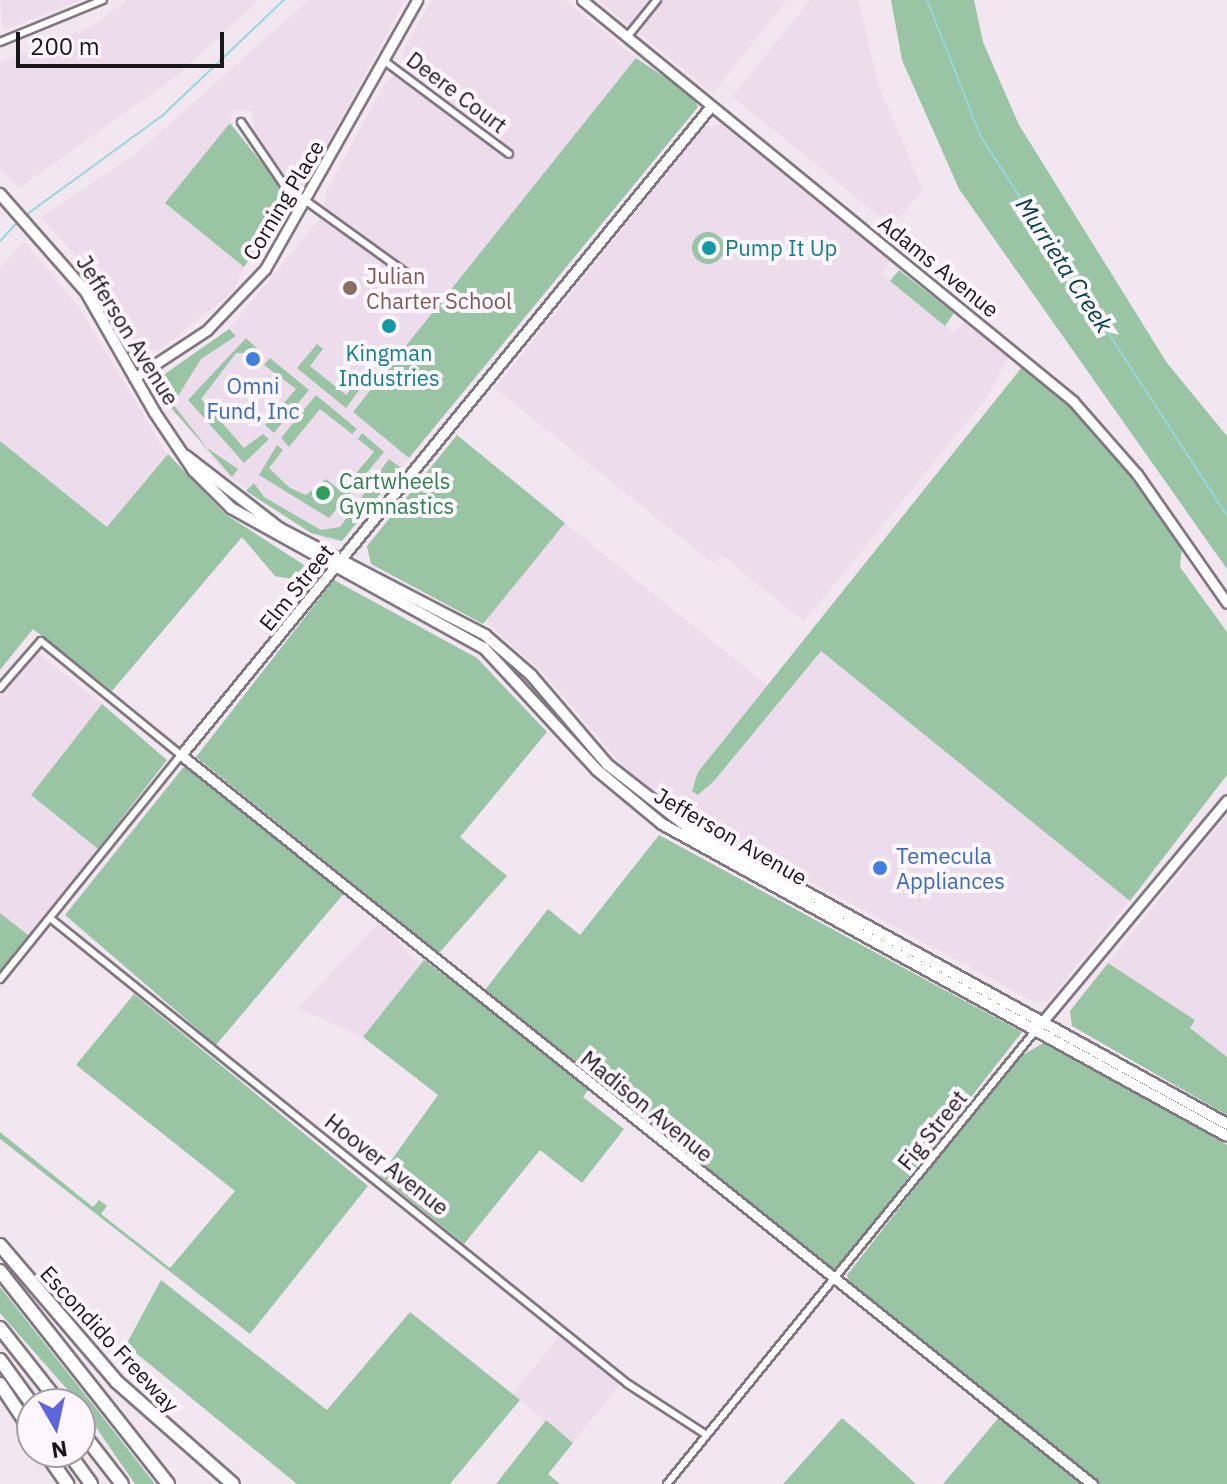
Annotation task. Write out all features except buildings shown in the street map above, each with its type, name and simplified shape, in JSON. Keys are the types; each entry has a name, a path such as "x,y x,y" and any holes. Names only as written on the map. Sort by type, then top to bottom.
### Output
{"highway":[{"name":"Escondido Freeway","path":"0,1245 117,1382 233,1484"},
{"path":"0,1271 168,1484"},
{"path":"0,1328 47,1388"},
{"path":"0,1360 20,1388"},
{"path":"0,1384 16,1408"},
{"path":"96,1451 122,1484"}],"main road":[{"name":"Jefferson Avenue","path":"0,194 86,292 134,378 186,456 231,508 334,569 484,648 631,801 805,901 1227,1124"},
{"name":"Jefferson Avenue","path":"186,456 279,528 463,620 531,675 608,765 651,802 862,918 1227,1136"},
{"path":"484,648 531,675"},
{"path":"805,901 862,918"}],"street":[{"path":"0,42 103,0"},
{"name":"Corning Place","path":"134,378 207,330 265,269 307,201 417,0"},
{"name":"Adams Avenue","path":"582,0 1073,401 1137,474 1227,603"},
{"path":"627,37 657,0"},
{"name":"Deere Court","path":"383,60 509,154"},
{"name":"Elm Street","path":"0,979 711,106"},
{"path":"241,122 267,168 410,276"},
{"path":"0,688 41,641 181,755"},
{"name":"Madison Avenue","path":"181,755 1092,1484"},
{"name":"Fig Street","path":"667,1484 1227,800"},
{"name":"Hoover Avenue","path":"50,918 628,1384 705,1434"}],"shaded area":[{"path":"0,0 81,0 3,30"},
{"path":"127,0 259,0 177,76 19,188 0,169 0,63 92,26"},
{"path":"309,0 405,0 302,191 256,141 252,111 233,110 230,123 165,203 244,267 233,292 158,351 132,344 89,271 41,217 138,152"},
{"path":"432,0 565,0 636,58 381,377 438,422 342,541 328,541 229,477 158,393 162,376 229,329 321,217 327,190 385,83 404,66 403,51"},
{"path":"598,0 787,0 713,93"},
{"path":"810,0 858,0 879,86 923,190 892,226 732,97"},
{"path":"721,124 890,261 882,274 954,333 964,322 1008,357 988,396 804,622 722,555 714,564 495,388 704,127"},
{"path":"24,241 79,307 167,455 108,527 0,441 0,268"},
{"path":"565,523 767,685 698,772 692,790 698,794 714,781 821,650 1122,892 1129,901 1048,1001 1034,1002 678,810 624,768 545,675 485,621"},
{"path":"39,654 102,704 31,795 98,849 28,935 0,913 0,695"},
{"path":"1227,815 1227,1057 1190,1028 1195,1021 1108,963"},
{"path":"380,922 416,961 424,960 363,1037 297,1008"},
{"path":"561,1334 621,1383 573,1443 512,1394"}],"green space":[{"path":"891,0 974,0 983,42 1019,125 1167,363 1227,436 1227,569 959,189 902,60"},
{"path":"636,58 693,96 698,107 409,458 353,412"},
{"path":"230,123 284,191 284,210 244,267 165,203"},
{"name":"Pump It Up","path":"708,232 719,237 724,248 719,259 708,264 697,259 692,248 697,237"},
{"path":"899,270 954,313 945,326 890,281"},
{"path":"229,329 236,336 201,359 173,404 207,448 238,469 232,477 158,393 162,376"},
{"path":"246,338 262,353 236,353 201,399 244,448 263,434 269,439 244,463 188,400"},
{"path":"317,344 323,349 310,366 346,395 360,378 365,382 346,408 297,368"},
{"path":"270,358 309,390 274,433 265,425 296,389 264,365"},
{"path":"1022,367 1068,403 1127,468 1182,546 1180,567 1227,632 1227,775 1130,901 821,651 714,781 698,795 692,791 698,772"},
{"path":"316,395 357,429 352,434 320,409 289,447 281,438"},
{"path":"362,433 384,452 329,518 259,475 277,445 283,450 269,468 290,488 306,495 326,479 341,491 374,452 358,439"},
{"path":"457,435 565,523 483,624 371,564 367,546"},
{"path":"0,441 107,527 168,454 225,514 321,576 317,584 275,576 242,537 112,691 33,629 0,670"},
{"path":"389,459 401,468 342,541 311,533 246,491 254,483 264,497 321,530 340,527"},
{"path":"334,580 477,658 547,732 460,837 507,876 439,953 196,757"},
{"path":"102,704 167,760 98,849 31,795"},
{"path":"186,764 345,892 216,1045 65,915"},
{"path":"659,835 1022,1032 835,1271 485,990 548,909 580,935"},
{"path":"0,913 28,935 0,971"},
{"path":"424,960 590,1087 583,1097 624,1129 582,1183 540,1150 464,1244 380,1176 438,1095 363,1037"},
{"path":"1108,963 1195,1020 1190,1028 1227,1057 1227,1115 1072,1026 1070,1011"},
{"path":"134,994 368,1186 250,1334 0,1139 0,1132 93,1207 99,1200 107,1206 101,1214 170,1268 235,1191 76,1065"},
{"path":"1045,1042 1227,1145 1227,1484 1099,1484 850,1286 847,1275 1016,1059"},
{"path":"161,1280 327,1410 410,1312 520,1400 450,1484 297,1484 126,1345"},
{"path":"0,1287 79,1388 66,1388 0,1313"},
{"path":"96,1409 155,1484 135,1484 96,1427"},
{"path":"1000,1416 1087,1484 943,1484"},
{"path":"842,1418 871,1443 916,1484 783,1484"},
{"path":"546,1420 573,1443 548,1474 560,1484 496,1484"}],"waterway":[{"path":"26,215 162,116 284,0"},
{"name":"Murrieta Creek","path":"927,0 981,137 1227,516"},
{"path":"0,241 18,222"}],"place":[{"name":"Pump It Up","path":"709,248"},
{"name":"Julian Charter School","path":"350,288"},
{"name":"Kingman Industries","path":"389,326"},
{"name":"Omni Fund, Inc","path":"253,359"},
{"name":"Cartwheels Gymnastics","path":"323,493"},
{"name":"Temecula Appliances","path":"880,868"}]}
